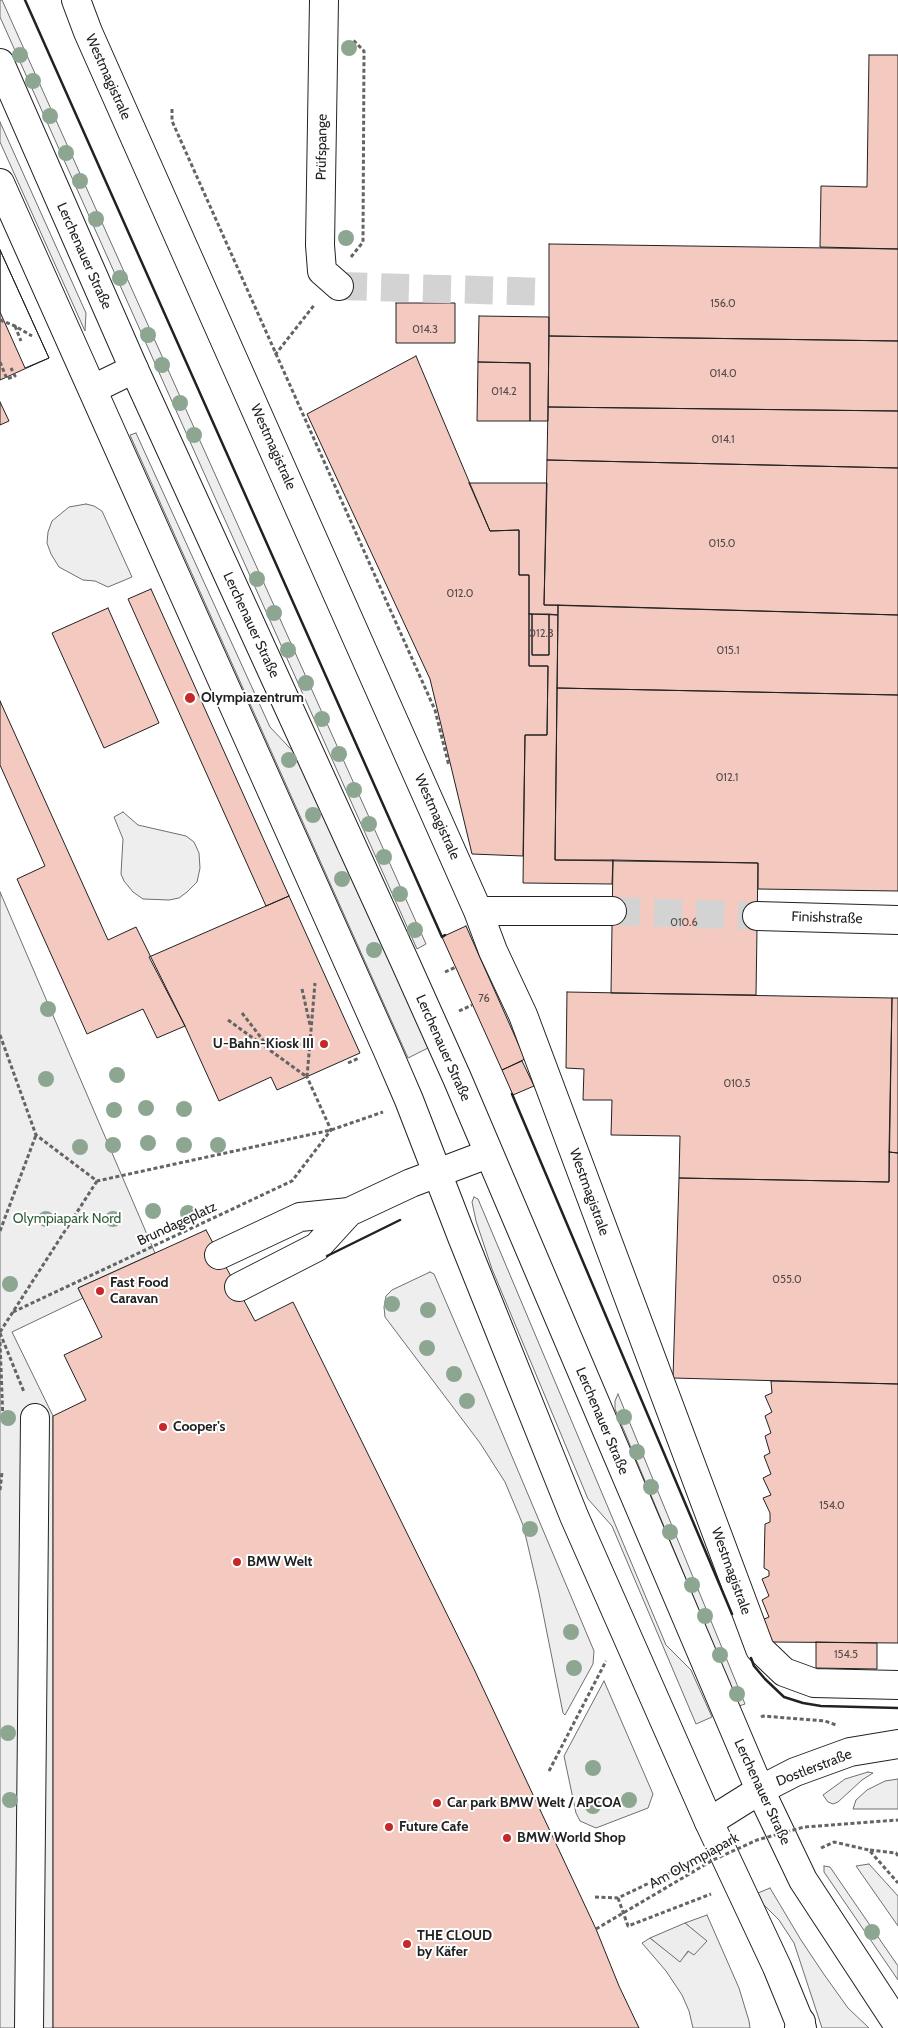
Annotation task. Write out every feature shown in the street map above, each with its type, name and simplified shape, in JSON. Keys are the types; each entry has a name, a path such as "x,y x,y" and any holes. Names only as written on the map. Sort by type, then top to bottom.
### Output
{"main road":[{"name":"Westmagistrale","path":"76,0 88,32 478,911 493,951 524,1014 760,1649 784,1672 814,1682 898,1685"},
{"name":"Prüfspange","path":"324,0 320,245 322,271 339,286"},
{"name":"Lerchenauer Straße","path":"0,63 134,369 397,944 760,1790 803,1880 898,2025"},
{"path":"0,183 388,1049 574,1516 801,2026"},
{"path":"93,389 134,369"},
{"path":"478,911 612,911"},
{"name":"Finishstraße","path":"757,916 898,920"},
{"path":"219,1255 300,1217 349,1212 411,1183 488,1154"},
{"path":"239,1287 317,1247 349,1212"},
{"path":"29,2028 35,1418"},
{"name":"Dostlerstraße","path":"709,1822 760,1790 795,1772 850,1752 898,1744"}],"path":[{"path":"351,38 364,51 363,242"},
{"path":"0,320 32,336"},
{"path":"15,326 21,341"},
{"path":"0,362 7,379 15,376 12,368"},
{"path":"445,972 456,967"},
{"path":"315,983 307,1077 331,1130"},
{"path":"302,989 310,1028"},
{"path":"454,1013 472,1005"},
{"path":"242,1013 268,1048"},
{"path":"228,1020 307,1077"},
{"path":"0,1035 36,1135 97,1180"},
{"path":"35,1418 0,1333 97,1180 331,1130 388,1110"},
{"name":"Brundageplatz","path":"13,1312 292,1181 331,1130"},
{"path":"0,1231 36,1135"},
{"path":"0,1342 3,1430"},
{"path":"0,1490 3,1467"},
{"path":"549,1771 608,1656"},
{"name":"Am Olympiapark","path":"596,1929 713,1860 757,1840 804,1827 898,1820"},
{"path":"834,1842 869,1850 896,1853 898,1856"},
{"path":"869,1850 898,1883"},
{"path":"595,1897 618,1898 691,1863"},
{"path":"618,1898 628,1926 708,1895"}],"green space":[{"path":"0,0 2,0 426,944 417,949 0,17"},
{"path":"0,122 86,313 85,331 0,142"},
{"path":"136,433 270,727 303,762 428,1048 408,1058 130,435"},
{"path":"86,504 102,511 132,577 108,587 95,581 83,580 59,567 47,543 52,521 69,507"},
{"path":"123,812 138,825 186,836 194,842 199,853 200,868 197,882 179,898 169,900 143,899 133,892 124,881 121,874 123,839 114,817"},
{"name":"Olympiapark Nord","path":"0,892 155,1253 78,1288 83,1298 12,1332 53,1416 53,2028 0,2028"},
{"path":"474,1197 478,1199 666,1645 691,1670 712,1717 696,1724 612,1526 588,1499 492,1269 476,1221 472,1202"},
{"path":"430,1272 434,1274 594,1651 593,1664 565,1715 563,1713 523,1525 505,1482 480,1443 385,1317 386,1296 392,1290"},
{"path":"618,1394 745,1704 739,1706 615,1409 615,1401"},
{"path":"604,1681 653,1794 648,1808 596,1828 580,1821 576,1813 564,1756"},
{"path":"868,1772 873,1773 862,1780 838,1802 833,1804 828,1802 823,1795 845,1779"},
{"path":"898,1779 898,1809 853,1809 856,1800 867,1790 885,1781"},
{"path":"869,1864 898,1896 898,1926 856,1866"},
{"path":"824,1866 830,1867 898,1966 898,1980 824,1872"},
{"path":"770,1888 823,1973 848,2008 869,2028 822,2028 794,1943 779,1920 763,1904 758,1893"},
{"path":"707,1915 739,1988 750,2028 693,2028 689,2011 682,1995 666,1971 642,1943 650,1938 680,1961 689,1951 706,1941 685,1923"}],"shaded area":[{"path":"685,1923 707,1941 694,1955 688,1951 680,1962 650,1938"}],"building":[{"path":"869,55 898,55 898,249 820,247 821,186 867,187"},
{"path":"549,244 898,249 898,341 549,336"},
{"path":"0,250 49,358 25,368 0,312"},
{"path":"0,250 49,358 0,380"},
{"path":"396,303 455,303 455,343 396,343"},
{"path":"479,316 549,317 548,421 530,421 530,363 478,362"},
{"path":"549,336 898,341 898,411 548,407"},
{"path":"416,356 490,531 519,530 519,575 529,575 529,666 548,666 547,735 525,735 523,856 472,854 430,679 307,414"},
{"path":"478,362 530,363 530,421 477,421"},
{"path":"0,402 9,421 0,425"},
{"path":"548,407 898,411 898,468 547,460"},
{"path":"547,460 898,468 898,615 544,605"},
{"path":"469,483 547,483 544,605 558,605 558,615 529,614 529,575 519,575 519,530 490,531"},
{"path":"151,589 289,896 266,906 128,599"},
{"path":"558,605 898,615 898,695 557,688"},
{"path":"108,608 159,723 104,748 52,633"},
{"path":"529,614 532,614 532,655 549,655 549,614 558,615 555,860 613,860 612,884 523,883 525,735 547,735 548,666 529,666"},
{"path":"532,614 549,614 549,655 532,655"},
{"path":"557,688 898,695 898,891 758,889 758,863 555,860"},
{"path":"0,701 108,940 136,927 185,1026 157,1038 143,1009 87,1034 17,879 45,866 0,765"},
{"path":"613,860 758,863 756,995 611,993"},
{"path":"289,896 360,1053 277,1090 271,1077 219,1101 185,1026 149,957"},
{"path":"466,926 525,1059 502,1070 442,937"},
{"path":"567,992 892,998 889,1182 679,1178 680,1136 611,1135 612,1100 583,1100 584,1069 566,1068"},
{"path":"892,998 898,998 898,1153 889,1152"},
{"path":"522,1061 534,1086 513,1095 502,1070"},
{"path":"889,1152 898,1153 898,1384 673,1378 679,1178 889,1182"},
{"name":"BMW Welt","path":"206,1230 255,1321 293,1302 474,1669 596,1929 619,1986 639,2028 53,2028 53,1416 86,1400 64,1355 102,1337 78,1288"},
{"path":"771,1381 898,1384 898,1643 771,1642 762,1620 769,1617 762,1600 769,1596 762,1579 769,1576 769,1571 764,1568 765,1524 770,1522 770,1513 763,1498 771,1495 763,1478 771,1474 764,1456 770,1453 765,1436 771,1433 765,1416 772,1412 765,1396 772,1393"},
{"path":"816,1642 877,1643 877,1669 816,1668"}],"tunnel":[{"path":"339,286 548,292"},
{"path":"612,911 757,916"}],"wall":[{"path":"25,0 442,937 445,935"},
{"path":"512,1094 732,1614"},
{"path":"327,1256 400,1220"},
{"path":"751,1658 754,1666 784,1697 821,1706 898,1708"}],"place":[{"name":"Olympiazentrum","path":"190,698"},
{"name":"U-Bahn-Kiosk III","path":"324,1044"},
{"name":"Fast Food Caravan","path":"100,1291"},
{"name":"Cooper's","path":"163,1427"},
{"name":"BMW Welt","path":"237,1562"},
{"name":"Car park BMW Welt / APCOA","path":"437,1803"},
{"name":"Future Cafe","path":"389,1827"},
{"name":"BMW World Shop","path":"507,1838"},
{"name":"THE CLOUD by Käfer","path":"407,1944"}]}
